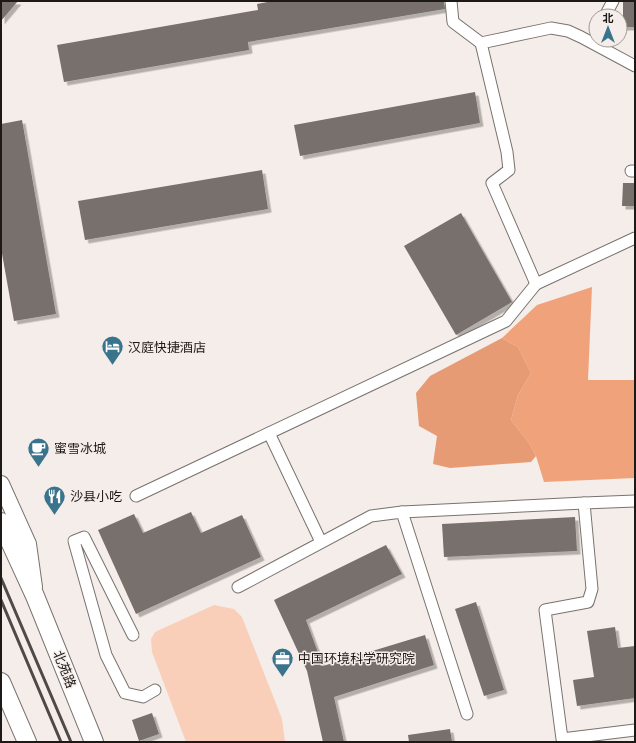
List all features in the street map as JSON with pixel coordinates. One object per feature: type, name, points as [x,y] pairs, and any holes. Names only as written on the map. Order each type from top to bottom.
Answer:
[{"type":"main road","name":"北苑路","points":[[1,522],[35,596],[94,742]]},
{"type":"main road","points":[[1,682],[27,742]]},
{"type":"street","points":[[451,1],[453,22],[481,43],[507,152],[509,170],[492,184],[536,284]]},
{"type":"street","points":[[481,43],[551,28],[588,37]]},
{"type":"street","points":[[608,48],[635,66]]},
{"type":"street","points":[[136,496],[506,321],[536,284],[635,238]]},
{"type":"street","points":[[269,433],[321,542]]},
{"type":"street","name":"北苑路","points":[[1,484],[28,544],[35,596]]},
{"type":"street","points":[[238,587],[371,516],[402,512],[635,501]]},
{"type":"street","points":[[584,503],[592,589],[588,602],[545,610],[559,741],[635,730]]},
{"type":"street","points":[[402,512],[467,714]]},
{"type":"street","points":[[133,635],[84,537],[74,541],[106,655],[125,693],[143,697],[155,690]]},
{"type":"shaded area","points":[[592,287],[588,380],[635,380],[635,478],[544,482],[536,456],[529,443],[511,420],[518,395],[531,373],[518,347],[502,338],[537,305]]},
{"type":"shaded area","points":[[502,338],[518,347],[531,373],[518,395],[511,420],[529,443],[536,456],[531,462],[450,468],[433,464],[437,436],[419,426],[416,393],[430,376]]},
{"type":"shaded area","points":[[214,605],[234,609],[242,617],[282,719],[285,742],[186,742],[152,652],[151,639],[155,632]]},
{"type":"building","points":[[1,1],[18,1],[1,21]]},
{"type":"building","points":[[273,1],[444,1],[445,9],[248,42],[249,50],[64,82],[57,45],[258,10],[257,4]]},
{"type":"building","points":[[623,1],[635,1],[635,27],[628,27],[628,8],[623,8]]},
{"type":"building","points":[[475,92],[480,123],[300,156],[294,125]]},
{"type":"building","points":[[22,120],[56,314],[14,321],[1,248],[1,124]]},
{"type":"building","points":[[262,170],[268,209],[85,240],[78,201]]},
{"type":"building","points":[[623,183],[635,183],[635,206],[622,206]]},
{"type":"building","points":[[461,213],[512,302],[456,335],[404,246]]},
{"type":"building","points":[[191,512],[201,533],[242,515],[261,557],[136,614],[98,530],[134,514],[143,533]]},
{"type":"building","points":[[575,517],[577,551],[444,557],[442,524]]},
{"type":"building","points":[[386,545],[402,574],[306,620],[323,666],[425,635],[434,665],[334,697],[344,742],[323,742],[307,671],[274,600]]},
{"type":"building","points":[[476,602],[504,690],[484,696],[455,609]]},
{"type":"building","points":[[615,627],[618,648],[635,646],[635,698],[577,706],[573,680],[594,677],[587,631]]},
{"type":"building","points":[[152,713],[159,734],[139,741],[132,720]]},
{"type":"building","points":[[450,729],[452,742],[409,742],[408,735]]},
{"type":"railway","points":[[1,578],[71,742]]},
{"type":"railway","points":[[1,600],[61,742]]},
{"type":"place","name":"汉庭快捷酒店","points":[[112,366]]},
{"type":"place","name":"蜜雪冰城","points":[[39,468]]},
{"type":"place","name":"沙县小吃","points":[[54,516]]},
{"type":"place","name":"中国环境科学研究院","points":[[282,678]]}]
